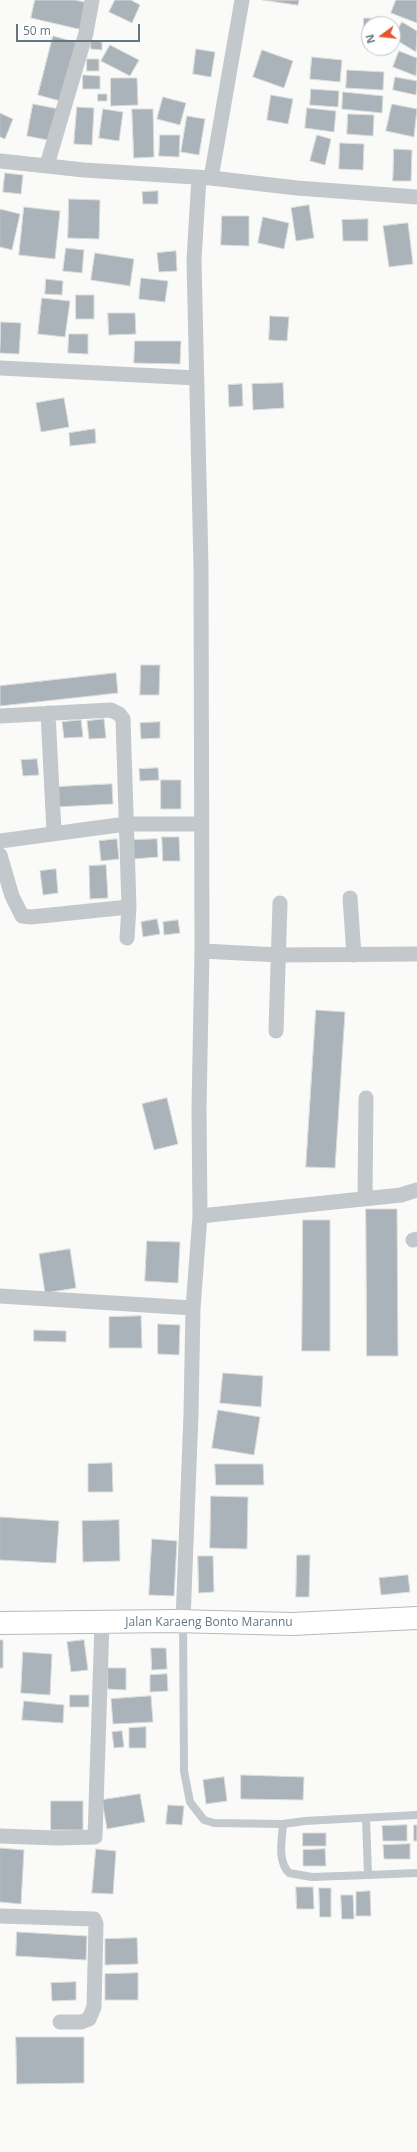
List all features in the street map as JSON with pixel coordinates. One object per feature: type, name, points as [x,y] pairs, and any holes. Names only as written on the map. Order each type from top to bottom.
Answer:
[{"type":"main road","name":"Jalan Karaeng Bonto Marannu","points":[[0,1623],[183,1621],[292,1624],[417,1618]]},
{"type":"street","points":[[47,165],[86,33],[92,0]]},
{"type":"street","points":[[183,1621],[191,1414],[193,1308],[200,1216],[199,1108],[202,951],[201,567],[194,260],[205,177],[242,0]]},
{"type":"street","points":[[0,161],[133,174],[205,177],[298,188],[417,197]]},
{"type":"street","points":[[0,368],[197,378]]},
{"type":"street","points":[[0,716],[100,709],[111,710],[119,714],[123,719],[129,907],[127,938]]},
{"type":"street","points":[[48,713],[54,832]]},
{"type":"street","points":[[0,841],[54,832],[126,824],[201,824]]},
{"type":"street","points":[[0,855],[12,896],[22,916],[31,917],[129,907]]},
{"type":"street","points":[[350,898],[354,955]]},
{"type":"street","points":[[276,1031],[280,903]]},
{"type":"street","points":[[202,951],[279,955],[417,954]]},
{"type":"street","points":[[365,1198],[366,1098]]},
{"type":"street","points":[[200,1216],[401,1195],[417,1190]]},
{"type":"street","points":[[0,1296],[193,1308]]},
{"type":"street","points":[[0,1836],[57,1838],[95,1836],[102,1622]]},
{"type":"street","points":[[0,1916],[94,1918],[96,1924],[94,2007],[89,2019],[81,2022],[60,2022]]},
{"type":"lane","points":[[183,1621],[182,1747],[184,1771],[190,1802],[204,1820],[214,1823],[283,1824],[417,1815]]},
{"type":"lane","points":[[366,1818],[368,1875]]},
{"type":"lane","points":[[283,1824],[281,1856],[283,1867],[289,1873],[312,1877],[417,1873]]},
{"type":"building","points":[[35,0],[75,0],[89,3],[83,30],[31,18]]},
{"type":"building","points":[[115,0],[131,0],[140,5],[132,23],[109,12]]},
{"type":"building","points":[[263,0],[299,0],[298,5]]},
{"type":"building","points":[[396,0],[417,0],[417,23],[391,13]]},
{"type":"building","points":[[402,22],[417,31],[416,52],[401,43]]},
{"type":"building","points":[[53,36],[79,43],[64,102],[38,95]]},
{"type":"building","points":[[91,41],[102,42],[102,50],[91,49]]},
{"type":"building","points":[[110,45],[139,60],[130,76],[101,61]]},
{"type":"building","points":[[196,49],[215,52],[211,77],[193,74]]},
{"type":"building","points":[[262,50],[293,61],[284,88],[253,77]]},
{"type":"building","points":[[401,52],[417,58],[416,76],[393,67],[397,56],[401,56]]},
{"type":"building","points":[[312,57],[342,60],[340,82],[310,79]]},
{"type":"building","points":[[87,59],[99,59],[99,71],[87,71]]},
{"type":"building","points":[[347,70],[384,72],[383,90],[346,88]]},
{"type":"building","points":[[83,75],[100,76],[100,89],[83,89]]},
{"type":"building","points":[[395,77],[417,81],[416,95],[393,90]]},
{"type":"building","points":[[111,78],[137,78],[138,105],[111,106]]},
{"type":"building","points":[[311,89],[339,91],[338,107],[310,105]]},
{"type":"building","points":[[343,92],[383,96],[382,113],[342,109]]},
{"type":"building","points":[[98,94],[107,94],[107,101],[98,101]]},
{"type":"building","points":[[271,95],[293,99],[288,124],[267,120]]},
{"type":"building","points":[[163,97],[186,103],[180,125],[157,119]]},
{"type":"building","points":[[33,104],[59,109],[53,141],[27,136]]},
{"type":"building","points":[[392,104],[417,109],[414,137],[386,131]]},
{"type":"building","points":[[77,107],[94,108],[92,145],[74,144]]},
{"type":"building","points":[[307,108],[336,111],[334,132],[305,128]]},
{"type":"building","points":[[103,109],[123,112],[119,141],[99,138]]},
{"type":"building","points":[[132,109],[153,109],[154,157],[134,158]]},
{"type":"building","points":[[0,113],[13,119],[5,139],[0,137]]},
{"type":"building","points":[[348,114],[374,115],[373,136],[347,134]]},
{"type":"building","points":[[187,116],[205,119],[199,155],[181,152]]},
{"type":"building","points":[[160,135],[180,135],[179,157],[159,156]]},
{"type":"building","points":[[317,135],[331,139],[325,165],[310,161]]},
{"type":"building","points":[[340,143],[364,144],[363,170],[339,169]]},
{"type":"building","points":[[394,149],[412,150],[411,181],[393,181]]},
{"type":"building","points":[[5,173],[23,175],[21,194],[3,192]]},
{"type":"building","points":[[158,191],[158,204],[143,204],[142,192]]},
{"type":"building","points":[[69,199],[100,200],[99,239],[68,238]]},
{"type":"building","points":[[309,205],[314,238],[296,241],[291,208]]},
{"type":"building","points":[[24,207],[60,211],[55,259],[19,255]]},
{"type":"building","points":[[0,209],[20,214],[12,250],[0,247]]},
{"type":"building","points":[[222,216],[249,216],[249,246],[221,245]]},
{"type":"building","points":[[263,217],[289,223],[284,249],[258,243]]},
{"type":"building","points":[[368,219],[368,241],[343,241],[342,220]]},
{"type":"building","points":[[408,223],[413,264],[389,267],[383,226]]},
{"type":"building","points":[[66,248],[84,250],[82,273],[63,271]]},
{"type":"building","points":[[176,251],[177,271],[159,272],[157,253]]},
{"type":"building","points":[[95,253],[134,259],[130,286],[91,280]]},
{"type":"building","points":[[141,278],[168,281],[165,302],[139,299]]},
{"type":"building","points":[[46,279],[63,281],[62,295],[45,294]]},
{"type":"building","points":[[76,295],[94,295],[94,319],[76,319]]},
{"type":"building","points":[[42,298],[70,301],[65,337],[38,334]]},
{"type":"building","points":[[108,313],[135,313],[136,334],[109,335]]},
{"type":"building","points":[[270,316],[289,317],[287,341],[269,340]]},
{"type":"building","points":[[1,322],[21,323],[19,354],[0,353]]},
{"type":"building","points":[[69,334],[88,334],[88,354],[68,353]]},
{"type":"building","points":[[135,341],[181,341],[180,364],[134,363]]},
{"type":"building","points":[[283,383],[284,408],[253,410],[252,384]]},
{"type":"building","points":[[242,384],[243,406],[229,407],[228,385]]},
{"type":"building","points":[[64,398],[69,427],[41,432],[36,403]]},
{"type":"building","points":[[95,429],[96,443],[70,446],[69,433]]},
{"type":"building","points":[[141,665],[160,665],[159,695],[140,695]]},
{"type":"building","points":[[116,673],[118,693],[0,706],[0,686]]},
{"type":"building","points":[[104,719],[106,738],[89,739],[87,721]]},
{"type":"building","points":[[81,720],[83,737],[64,738],[62,722]]},
{"type":"building","points":[[160,722],[160,738],[141,739],[140,723]]},
{"type":"building","points":[[37,759],[39,775],[23,776],[21,760]]},
{"type":"building","points":[[158,768],[159,780],[140,781],[139,769]]},
{"type":"building","points":[[161,780],[181,780],[181,809],[161,809]]},
{"type":"building","points":[[112,784],[113,804],[56,807],[55,787]]},
{"type":"building","points":[[162,837],[179,837],[180,861],[163,861]]},
{"type":"building","points":[[117,839],[119,859],[101,861],[99,841]]},
{"type":"building","points":[[157,839],[158,857],[133,859],[132,840]]},
{"type":"building","points":[[106,865],[108,898],[90,899],[89,866]]},
{"type":"building","points":[[56,869],[58,893],[43,895],[40,871]]},
{"type":"building","points":[[157,919],[160,934],[143,937],[141,922]]},
{"type":"building","points":[[178,920],[180,933],[164,935],[163,922]]},
{"type":"building","points":[[316,1010],[345,1012],[335,1168],[306,1167]]},
{"type":"building","points":[[167,1098],[178,1144],[154,1150],[142,1104]]},
{"type":"building","points":[[366,1209],[397,1209],[398,1356],[367,1356]]},
{"type":"building","points":[[303,1220],[330,1220],[330,1351],[302,1351]]},
{"type":"building","points":[[147,1241],[180,1242],[178,1283],[145,1281]]},
{"type":"building","points":[[70,1249],[76,1288],[45,1293],[39,1254]]},
{"type":"building","points":[[141,1316],[142,1348],[109,1348],[109,1317]]},
{"type":"building","points":[[158,1324],[180,1325],[179,1355],[158,1354]]},
{"type":"building","points":[[34,1330],[66,1331],[66,1342],[34,1341]]},
{"type":"building","points":[[223,1373],[263,1376],[261,1407],[220,1403]]},
{"type":"building","points":[[218,1410],[260,1417],[254,1455],[212,1448]]},
{"type":"building","points":[[112,1463],[113,1492],[88,1492],[88,1464]]},
{"type":"building","points":[[215,1464],[263,1464],[264,1485],[216,1485]]},
{"type":"building","points":[[211,1496],[248,1497],[247,1549],[210,1548]]},
{"type":"building","points":[[0,1517],[59,1521],[56,1563],[0,1560]]},
{"type":"building","points":[[119,1520],[120,1561],[83,1562],[82,1521]]},
{"type":"building","points":[[152,1539],[177,1541],[174,1596],[149,1595]]},
{"type":"building","points":[[297,1555],[310,1555],[309,1597],[296,1597]]},
{"type":"building","points":[[198,1556],[213,1556],[214,1592],[199,1593]]},
{"type":"building","points":[[408,1575],[410,1592],[381,1595],[379,1578]]},
{"type":"building","points":[[0,1640],[3,1640],[3,1668],[0,1668]]},
{"type":"building","points":[[84,1640],[88,1670],[71,1672],[67,1642]]},
{"type":"building","points":[[151,1648],[166,1648],[167,1669],[152,1670]]},
{"type":"building","points":[[23,1652],[52,1654],[50,1695],[21,1693]]},
{"type":"building","points":[[108,1668],[126,1668],[126,1690],[108,1689]]},
{"type":"building","points":[[167,1674],[168,1691],[150,1692],[150,1675]]},
{"type":"building","points":[[70,1695],[89,1695],[89,1707],[70,1707]]},
{"type":"building","points":[[151,1696],[153,1722],[113,1724],[111,1699]]},
{"type":"building","points":[[24,1701],[64,1705],[63,1723],[22,1720]]},
{"type":"building","points":[[146,1727],[146,1748],[129,1748],[129,1728]]},
{"type":"building","points":[[122,1731],[124,1747],[114,1748],[112,1732]]},
{"type":"building","points":[[241,1775],[304,1777],[303,1800],[241,1799]]},
{"type":"building","points":[[224,1777],[227,1801],[206,1804],[203,1780]]},
{"type":"building","points":[[140,1794],[145,1822],[107,1829],[102,1800]]},
{"type":"building","points":[[51,1801],[83,1801],[83,1830],[51,1830]]},
{"type":"building","points":[[168,1805],[184,1806],[182,1825],[166,1824]]},
{"type":"building","points":[[407,1825],[407,1841],[383,1841],[382,1826]]},
{"type":"building","points":[[414,1825],[417,1825],[417,1841],[414,1841]]},
{"type":"building","points":[[303,1833],[326,1833],[326,1846],[303,1846]]},
{"type":"building","points":[[410,1844],[410,1859],[384,1859],[383,1845]]},
{"type":"building","points":[[0,1848],[24,1850],[21,1904],[0,1902]]},
{"type":"building","points":[[96,1849],[116,1851],[113,1894],[92,1893]]},
{"type":"building","points":[[325,1849],[326,1866],[303,1866],[303,1850]]},
{"type":"building","points":[[296,1887],[313,1887],[314,1909],[297,1909]]},
{"type":"building","points":[[319,1888],[331,1888],[331,1917],[320,1917]]},
{"type":"building","points":[[370,1891],[371,1916],[356,1916],[356,1892]]},
{"type":"building","points":[[341,1895],[353,1895],[354,1919],[342,1919]]},
{"type":"building","points":[[17,1932],[87,1936],[86,1960],[16,1956]]},
{"type":"building","points":[[137,1938],[138,1964],[105,1965],[105,1939]]},
{"type":"building","points":[[138,1973],[138,2000],[105,2000],[105,1974]]},
{"type":"building","points":[[76,1982],[76,2000],[52,2001],[51,1983]]},
{"type":"building","points":[[16,2037],[84,2037],[84,2083],[17,2084]]}]
